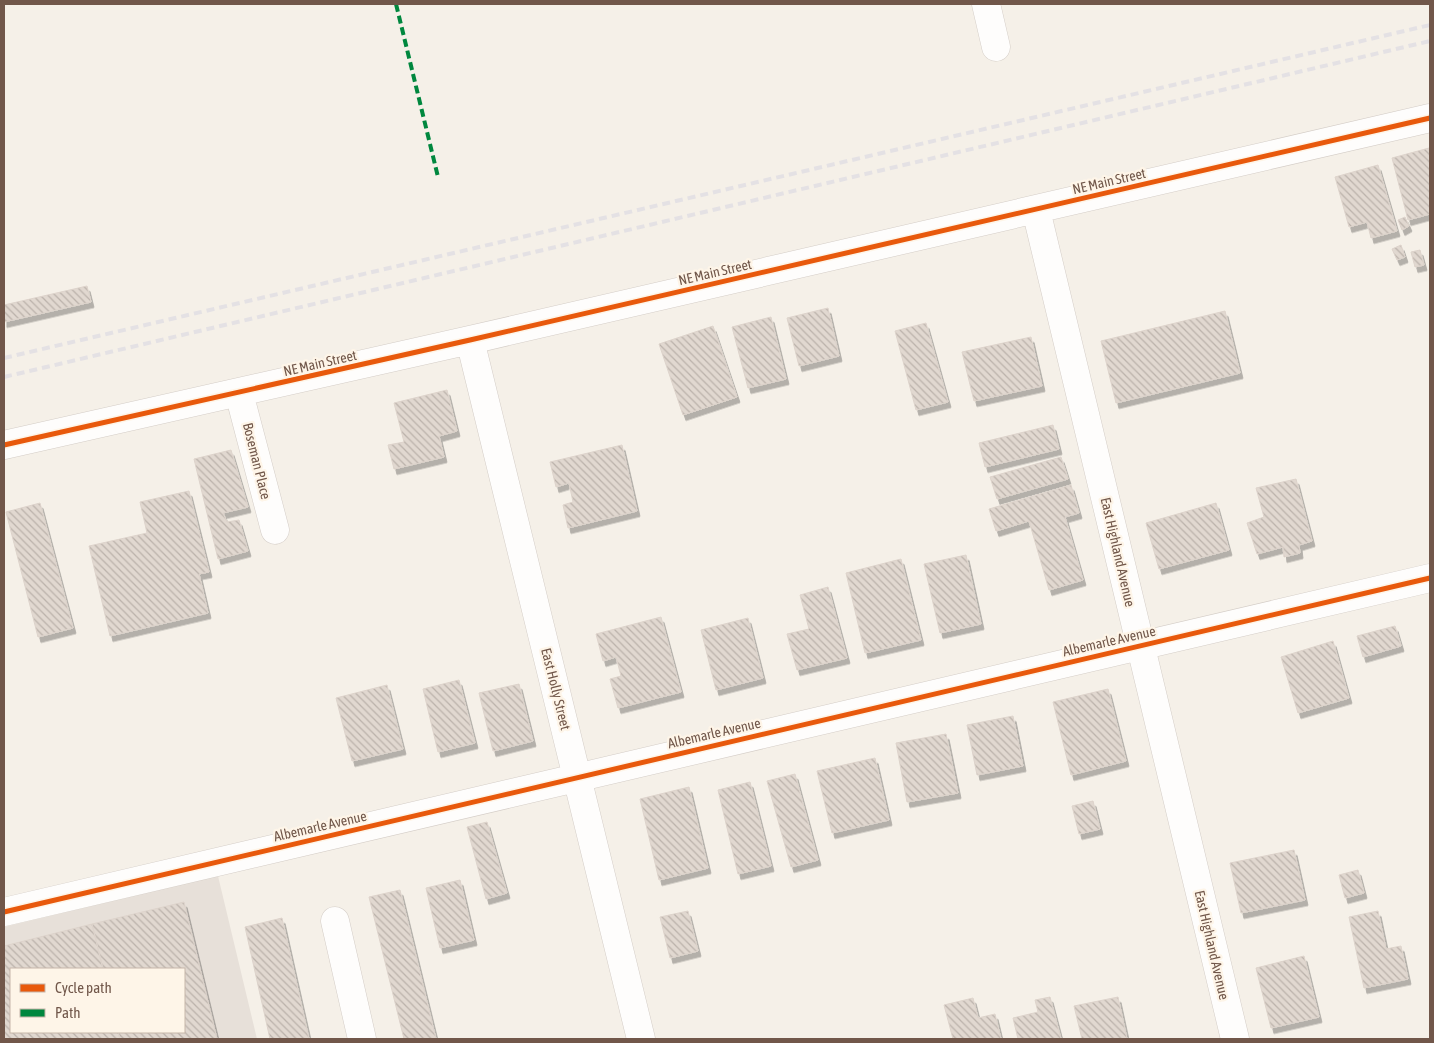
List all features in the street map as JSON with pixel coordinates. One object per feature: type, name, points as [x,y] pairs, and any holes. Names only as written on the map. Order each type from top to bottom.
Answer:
[{"type":"street","points":[[986,4],[996,47]]},
{"type":"street","name":"NE Main Street","points":[[4,445],[470,340],[1430,118]]},
{"type":"street","name":"East Highland Avenue","points":[[1036,210],[1235,1039]]},
{"type":"street","name":"East Holly Street","points":[[470,340],[641,1039]]},
{"type":"street","name":"Boseman Place","points":[[239,392],[275,530]]},
{"type":"street","name":"Albemarle Avenue","points":[[4,912],[1140,644],[1430,578]]},
{"type":"street","points":[[335,921],[362,1039]]},
{"type":"shaded area","points":[[218,876],[257,1039],[4,1039],[4,927]]},
{"type":"building","points":[[1429,148],[1430,214],[1408,220],[1392,158]]},
{"type":"building","points":[[1378,165],[1397,231],[1371,238],[1367,222],[1349,227],[1335,177]]},
{"type":"building","points":[[1405,217],[1409,226],[1402,230],[1398,220]]},
{"type":"building","points":[[1401,245],[1405,257],[1397,260],[1392,249]]},
{"type":"building","points":[[1420,250],[1424,265],[1415,267],[1411,252]]},
{"type":"building","points":[[87,286],[91,302],[4,322],[4,305]]},
{"type":"building","points":[[828,308],[839,356],[799,366],[787,318]]},
{"type":"building","points":[[1225,311],[1240,373],[1116,403],[1101,341]]},
{"type":"building","points":[[771,317],[786,379],[748,388],[732,327]]},
{"type":"building","points":[[926,323],[948,402],[916,410],[895,331]]},
{"type":"building","points":[[713,326],[737,397],[683,415],[659,344]]},
{"type":"building","points":[[1031,337],[1042,386],[974,401],[962,352]]},
{"type":"building","points":[[447,390],[457,431],[439,436],[444,457],[394,469],[388,445],[404,442],[394,403]]},
{"type":"building","points":[[1053,425],[1059,449],[985,467],[979,443]]},
{"type":"building","points":[[622,445],[637,511],[568,528],[563,505],[573,502],[569,483],[556,487],[550,462]]},
{"type":"building","points":[[231,450],[248,507],[223,513],[227,522],[239,520],[248,551],[218,559],[194,459]]},
{"type":"building","points":[[1061,457],[1068,479],[997,499],[990,477]]},
{"type":"building","points":[[1296,479],[1312,541],[1299,545],[1300,553],[1284,557],[1283,547],[1257,554],[1247,523],[1264,517],[1256,488]]},
{"type":"building","points":[[1071,485],[1079,513],[1065,517],[1083,580],[1049,590],[1029,521],[996,531],[989,509]]},
{"type":"building","points":[[189,491],[209,572],[199,574],[208,613],[110,636],[89,546],[147,533],[140,502]]},
{"type":"building","points":[[40,503],[73,628],[38,637],[6,512]]},
{"type":"building","points":[[1216,503],[1229,550],[1159,569],[1146,523]]},
{"type":"building","points":[[966,555],[981,624],[940,633],[924,564]]},
{"type":"building","points":[[901,559],[921,640],[865,653],[846,573]]},
{"type":"building","points":[[828,587],[847,658],[797,670],[787,634],[809,629],[800,595]]},
{"type":"building","points":[[661,617],[681,692],[618,708],[610,679],[621,676],[616,657],[603,661],[596,634]]},
{"type":"building","points":[[748,618],[763,678],[716,690],[701,630]]},
{"type":"building","points":[[1395,626],[1401,646],[1363,657],[1357,636]]},
{"type":"building","points":[[1333,641],[1349,698],[1298,713],[1281,657]]},
{"type":"building","points":[[459,680],[475,743],[438,752],[423,689]]},
{"type":"building","points":[[519,684],[533,741],[493,751],[479,693]]},
{"type":"building","points":[[387,685],[403,749],[352,761],[336,698]]},
{"type":"building","points":[[1108,689],[1126,761],[1071,775],[1053,702]]},
{"type":"building","points":[[1013,716],[1023,766],[977,775],[967,725]]},
{"type":"building","points":[[946,734],[958,793],[907,802],[896,743]]},
{"type":"building","points":[[875,758],[889,820],[832,833],[817,771]]},
{"type":"building","points":[[795,774],[818,860],[791,867],[767,781]]},
{"type":"building","points":[[750,782],[771,866],[738,874],[718,790]]},
{"type":"building","points":[[689,787],[708,868],[659,880],[640,799]]},
{"type":"building","points":[[1093,801],[1100,829],[1079,834],[1072,806]]},
{"type":"building","points":[[487,822],[507,893],[486,899],[467,827]]},
{"type":"building","points":[[1294,850],[1305,900],[1241,913],[1230,863]]},
{"type":"building","points":[[1358,870],[1364,893],[1345,898],[1339,875]]},
{"type":"building","points":[[460,880],[474,940],[440,948],[426,888]]},
{"type":"building","points":[[400,890],[436,1039],[404,1039],[369,897]]},
{"type":"building","points":[[184,902],[217,1039],[120,1039],[118,1033],[185,1033],[185,968],[103,968],[92,924]]},
{"type":"building","points":[[688,911],[698,951],[670,958],[660,917]]},
{"type":"building","points":[[1378,911],[1386,949],[1401,946],[1408,979],[1364,988],[1349,917]]},
{"type":"building","points":[[282,918],[309,1039],[270,1039],[245,927]]},
{"type":"building","points":[[92,924],[103,968],[10,968],[10,1033],[118,1033],[120,1039],[4,1039],[4,946]]},
{"type":"building","points":[[1304,956],[1319,1017],[1271,1028],[1256,968]]},
{"type":"building","points":[[1050,997],[1061,1039],[1018,1039],[1013,1018],[1038,1012],[1035,1000]]},
{"type":"building","points":[[1118,997],[1127,1039],[1082,1039],[1074,1006]]},
{"type":"building","points":[[973,998],[978,1018],[995,1014],[1001,1039],[953,1039],[944,1005]]},
{"type":"railway","points":[[4,358],[1430,25]]},
{"type":"railway","points":[[4,377],[1430,41]]},
{"type":"marked path","points":[[396,4],[438,177]]},
{"type":"cycle path","points":[[4,445],[470,340],[1430,118]]},
{"type":"cycle path","points":[[4,912],[1430,578]]}]
